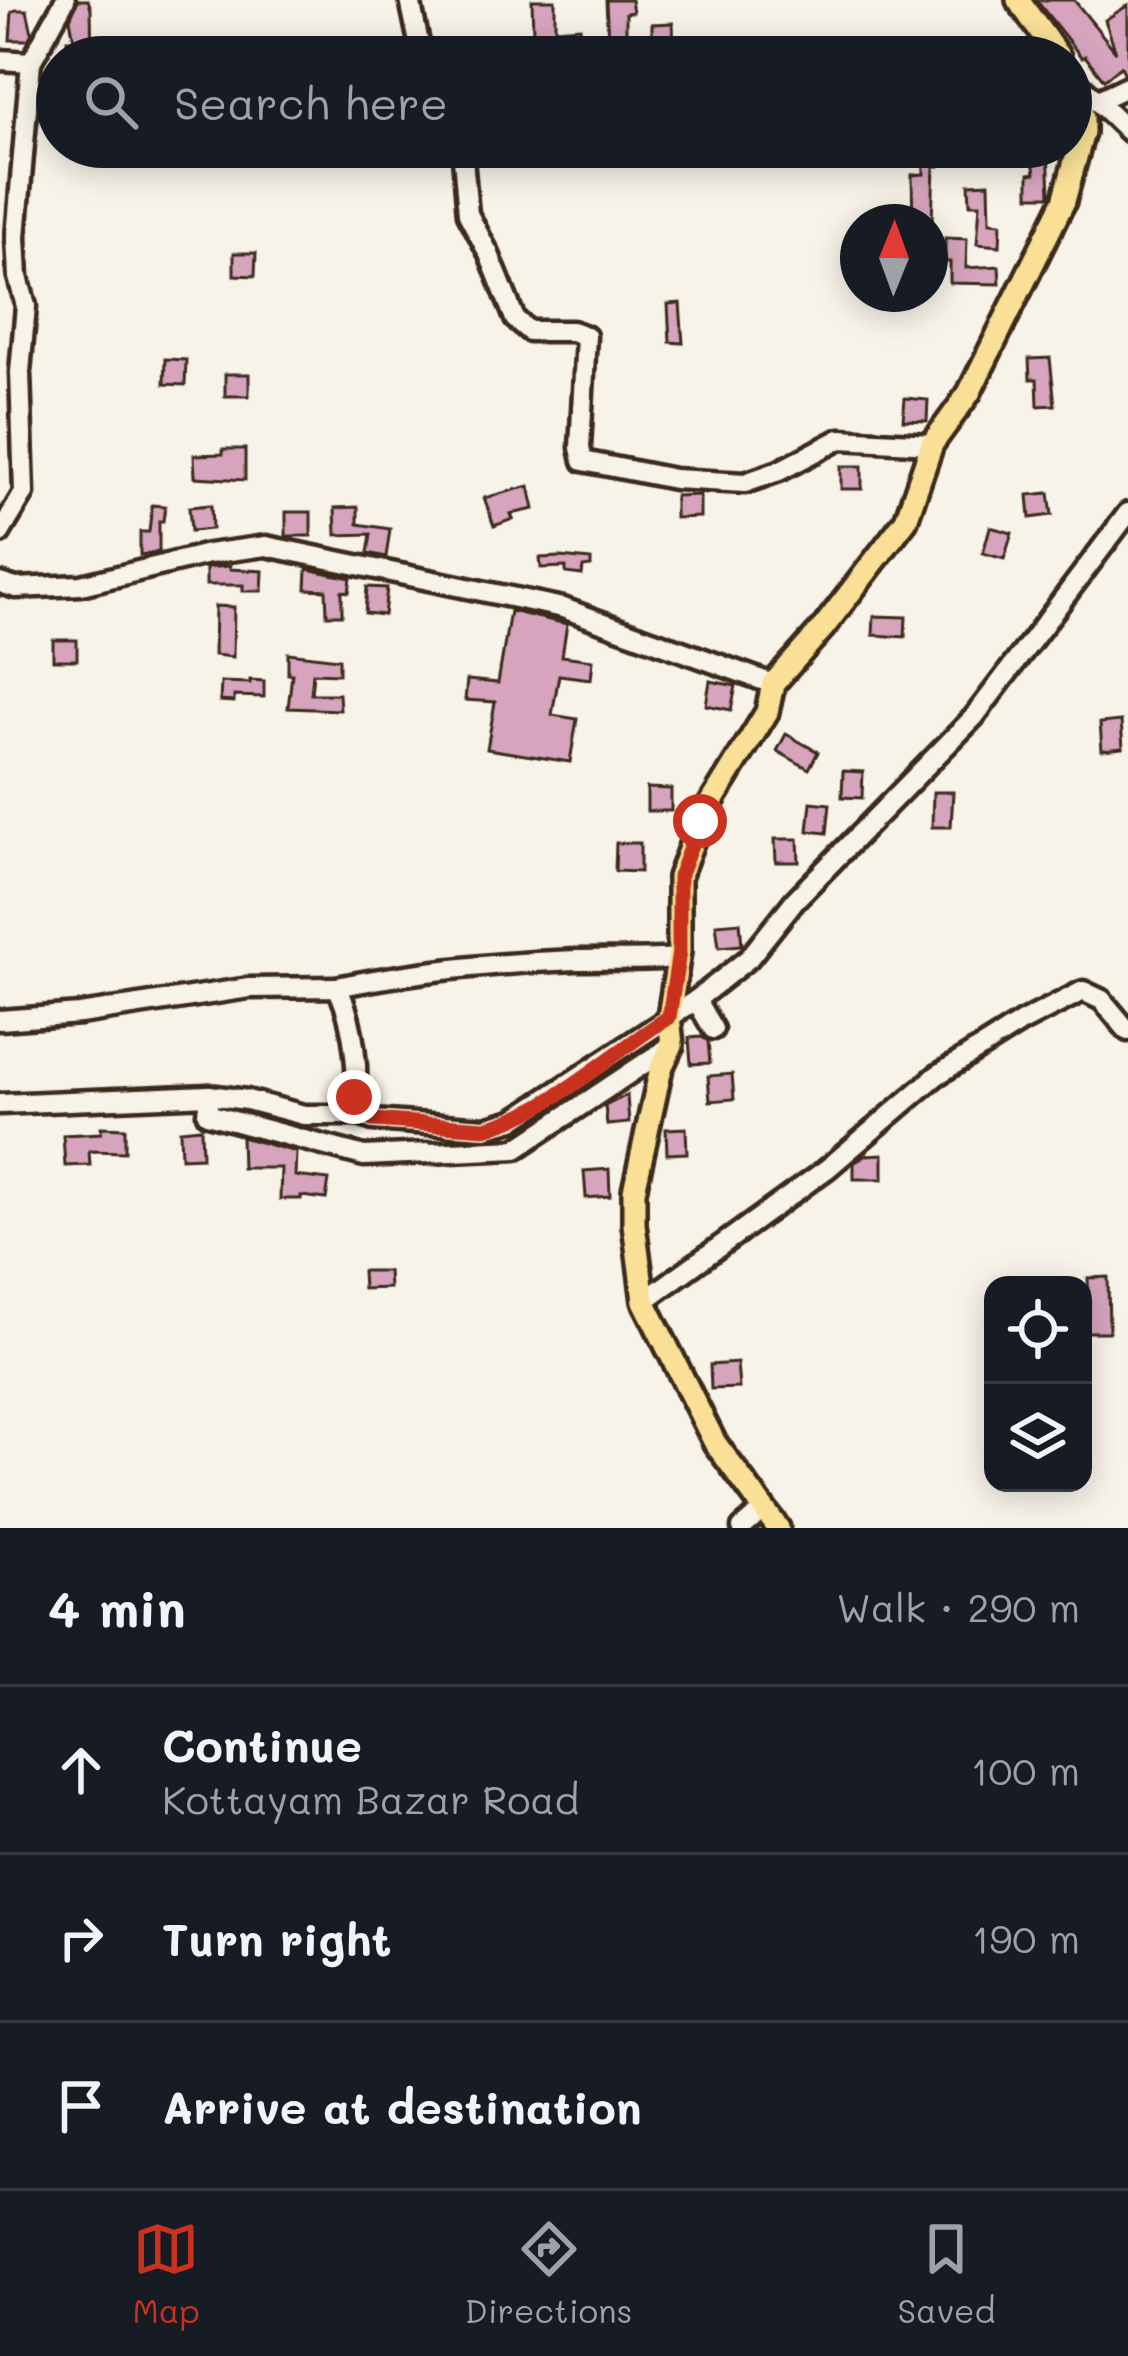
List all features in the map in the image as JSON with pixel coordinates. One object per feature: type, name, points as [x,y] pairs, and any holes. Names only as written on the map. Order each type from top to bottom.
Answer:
[{"type":"main road","points":[[1018,0],[1044,36]]},
{"type":"main road","points":[[778,1528],[715,1443],[644,1301],[634,1191],[670,1028],[678,958],[679,877],[700,821],[767,712],[773,684],[906,520],[932,444],[969,393],[1064,201],[1073,168]]},
{"type":"street","points":[[45,36],[65,0]]},
{"type":"street","points":[[410,0],[418,36]]},
{"type":"street","points":[[0,533],[24,493],[20,372],[26,306],[18,277],[16,237],[31,62],[36,53]]},
{"type":"street","points":[[0,60],[31,62]]},
{"type":"street","points":[[1096,100],[1128,86]]},
{"type":"street","points":[[1092,96],[1128,131]]},
{"type":"street","points":[[464,168],[468,214],[515,319],[529,332],[572,331],[586,336],[583,461],[674,479],[745,483],[840,440],[932,444]]},
{"type":"street","points":[[209,1095],[207,1114],[364,1156],[516,1149],[670,1028],[696,1000],[749,958],[795,900],[974,717],[1128,513]]},
{"type":"street","points":[[0,583],[16,588],[81,585],[208,554],[266,546],[562,608],[773,684]]},
{"type":"street","points":[[0,1020],[80,1014],[249,988],[337,987],[404,974],[578,960],[678,958]]},
{"type":"street","points":[[337,987],[349,1023],[359,1115]]},
{"type":"street","points":[[644,1301],[828,1168],[936,1076],[1022,1022],[1083,991],[1102,1000],[1128,1031]]},
{"type":"street","points":[[696,1000],[713,1029]]},
{"type":"street","points":[[0,1104],[209,1095],[304,1115],[359,1115],[485,1128],[501,1124],[670,1028]]},
{"type":"street","points":[[742,1528],[764,1509]]},
{"type":"building","points":[[78,0],[88,0],[92,36],[73,36],[70,19]]},
{"type":"building","points":[[532,0],[555,0],[555,29],[580,27],[581,36],[528,36],[533,35]]},
{"type":"building","points":[[606,0],[631,0],[633,12],[626,13],[626,36],[608,36]]},
{"type":"building","points":[[1036,0],[1074,0],[1116,52],[1105,20],[1128,5],[1128,73],[1121,66],[1104,80],[1092,65],[1092,36],[1065,36]]},
{"type":"building","points":[[16,10],[27,10],[32,33],[28,40],[10,40]]},
{"type":"building","points":[[673,23],[674,36],[652,36],[652,24]]},
{"type":"building","points":[[934,168],[933,204],[913,204],[912,175]]},
{"type":"building","points":[[1034,168],[1049,168],[1050,196],[1029,196],[1029,174],[1035,173]]},
{"type":"building","points":[[989,183],[990,222],[1001,223],[1000,246],[977,244],[980,204],[970,204],[969,184]]},
{"type":"building","points":[[948,238],[967,239],[966,268],[999,266],[1000,284],[950,283]]},
{"type":"building","points":[[234,253],[256,253],[255,276],[234,275]]},
{"type":"building","points":[[680,303],[683,343],[670,342],[668,304]]},
{"type":"building","points":[[1050,358],[1055,405],[1038,406],[1037,379],[1030,379],[1029,359]]},
{"type":"building","points":[[165,359],[186,360],[185,385],[164,384]]},
{"type":"building","points":[[225,374],[249,374],[249,396],[225,396]]},
{"type":"building","points":[[905,398],[928,400],[927,421],[903,420]]},
{"type":"building","points":[[223,449],[245,449],[245,480],[195,477],[194,455],[223,454]]},
{"type":"building","points":[[841,466],[862,466],[862,489],[841,489]]},
{"type":"building","points":[[529,486],[534,509],[511,514],[513,519],[494,526],[484,498]]},
{"type":"building","points":[[1049,493],[1052,515],[1030,518],[1028,495]]},
{"type":"building","points":[[700,495],[700,517],[675,518],[675,496]]},
{"type":"building","points":[[152,505],[165,506],[163,521],[159,521],[159,552],[140,555],[140,532],[149,532]]},
{"type":"building","points":[[211,505],[212,529],[191,531],[189,507]]},
{"type":"building","points":[[358,507],[358,524],[390,529],[386,557],[368,553],[371,534],[336,535],[335,508]]},
{"type":"building","points":[[286,512],[311,512],[311,536],[286,536]]},
{"type":"building","points":[[990,527],[1012,533],[1004,559],[983,553]]},
{"type":"building","points":[[540,558],[591,560],[591,566],[583,567],[582,575],[566,573],[566,567],[541,568]]},
{"type":"building","points":[[206,568],[263,571],[262,591],[243,591],[243,585],[206,585]]},
{"type":"building","points":[[307,569],[351,578],[349,592],[342,591],[342,615],[327,615],[326,590],[306,589]]},
{"type":"building","points":[[367,587],[387,588],[384,615],[365,613]]},
{"type":"building","points":[[215,606],[234,607],[233,657],[214,655]]},
{"type":"building","points":[[510,611],[567,624],[562,656],[593,660],[591,679],[559,675],[552,715],[577,719],[570,762],[487,749],[495,702],[465,700],[467,680],[498,683]]},
{"type":"building","points":[[874,616],[906,617],[905,637],[873,635]]},
{"type":"building","points":[[53,640],[77,640],[77,660],[53,660]]},
{"type":"building","points":[[288,653],[339,659],[339,674],[313,673],[311,694],[339,694],[340,710],[288,708],[292,674],[288,674]]},
{"type":"building","points":[[264,681],[264,697],[234,696],[234,702],[220,701],[221,682]]},
{"type":"building","points":[[710,681],[736,686],[731,710],[706,705]]},
{"type":"building","points":[[1121,721],[1123,748],[1102,750],[1100,723]]},
{"type":"building","points":[[786,734],[818,752],[809,769],[777,751]]},
{"type":"building","points":[[843,771],[863,772],[862,798],[842,797]]},
{"type":"building","points":[[647,788],[671,789],[671,811],[647,811]]},
{"type":"building","points":[[933,792],[953,792],[951,827],[932,827]]},
{"type":"building","points":[[811,802],[830,804],[827,833],[808,831]]},
{"type":"building","points":[[775,839],[798,839],[799,862],[776,862]]},
{"type":"building","points":[[616,843],[640,843],[640,872],[615,871]]},
{"type":"building","points":[[740,922],[742,945],[719,947],[716,924]]},
{"type":"building","points":[[689,1038],[708,1041],[710,1063],[691,1064]]},
{"type":"building","points":[[732,1074],[734,1099],[710,1101],[708,1076]]},
{"type":"building","points":[[627,1095],[629,1123],[607,1125],[605,1106]]},
{"type":"building","points":[[101,1127],[125,1128],[125,1152],[89,1151],[90,1165],[65,1166],[63,1135],[101,1133]]},
{"type":"building","points":[[201,1128],[202,1157],[181,1158],[180,1130]]},
{"type":"building","points":[[686,1128],[687,1153],[667,1154],[666,1129]]},
{"type":"building","points":[[241,1137],[296,1152],[295,1176],[329,1180],[326,1199],[280,1199],[281,1168],[242,1168]]},
{"type":"building","points":[[883,1154],[883,1179],[854,1179],[854,1163],[865,1155]]},
{"type":"building","points":[[609,1169],[610,1196],[586,1198],[584,1171]]},
{"type":"building","points":[[362,1271],[388,1271],[389,1288],[363,1289]]},
{"type":"building","points":[[1108,1277],[1109,1332],[1092,1332],[1092,1278]]},
{"type":"building","points":[[737,1363],[739,1388],[711,1389],[710,1365]]},
{"type":"route","points":[[354,1097],[359,1115],[373,1120],[485,1128],[501,1124],[552,1096],[669,1017],[679,952],[679,877],[700,821]]}]
